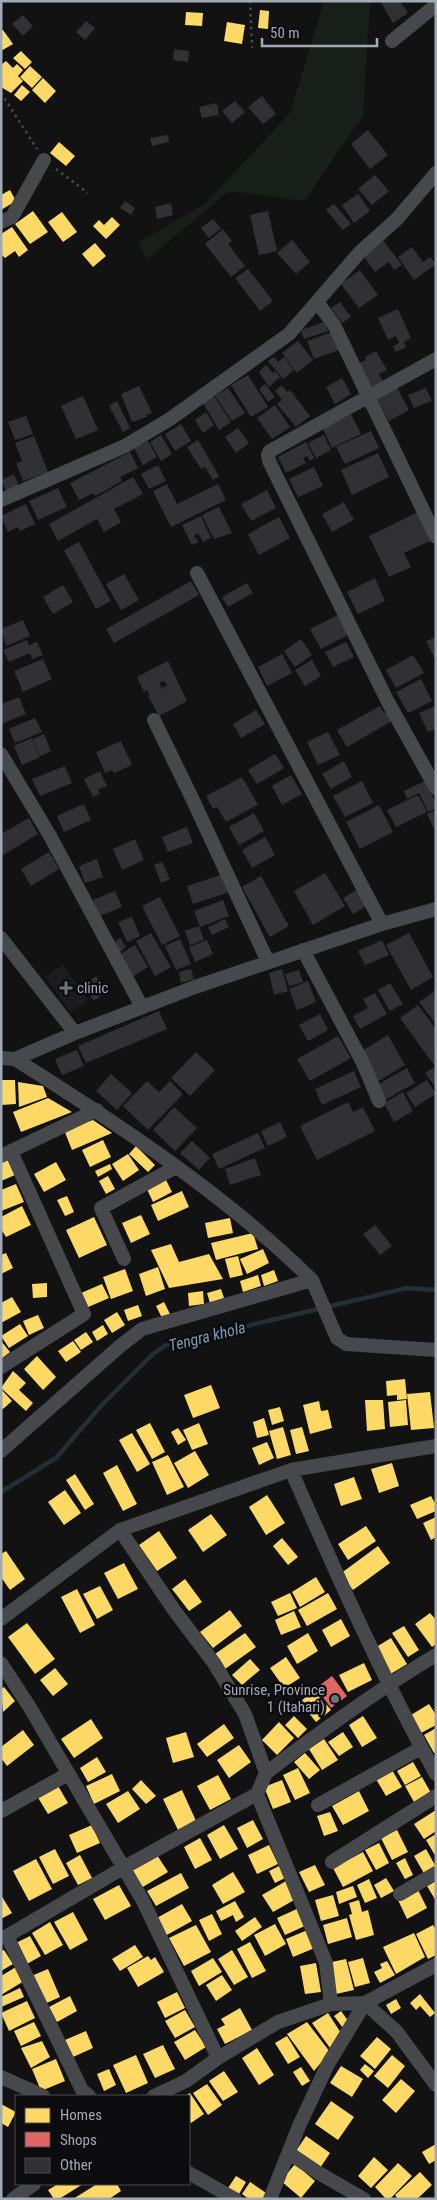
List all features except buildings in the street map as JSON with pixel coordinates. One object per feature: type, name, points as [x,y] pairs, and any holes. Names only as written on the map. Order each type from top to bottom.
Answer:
[{"type":"street","points":[[392,41],[436,6]]},
{"type":"street","points":[[1,222],[12,217],[44,160]]},
{"type":"street","points":[[1,500],[125,446],[170,420],[289,334],[318,303],[360,252],[397,220],[436,173]]},
{"type":"street","points":[[318,303],[334,325],[367,398],[436,537]]},
{"type":"street","points":[[436,359],[270,451],[268,455],[269,461],[388,702],[436,788]]},
{"type":"street","points":[[197,573],[382,924]]},
{"type":"street","points":[[154,720],[268,962]]},
{"type":"street","points":[[1,754],[49,834],[142,1007]]},
{"type":"street","points":[[8,1059],[142,1007],[268,962],[382,924],[436,909]]},
{"type":"street","points":[[1,938],[75,1033]]},
{"type":"street","points":[[303,950],[363,1063],[379,1101]]},
{"type":"street","points":[[8,1059],[97,1110],[176,1167],[288,1256],[315,1286],[337,1338],[346,1344],[354,1346],[436,1350]]},
{"type":"street","points":[[1,1367],[84,1314],[6,1153],[97,1110]]},
{"type":"street","points":[[124,1259],[101,1208],[176,1167]]},
{"type":"street","points":[[1,1451],[142,1329],[315,1286]]},
{"type":"street","points":[[1,1618],[120,1530],[291,1470],[436,1446]]},
{"type":"street","points":[[291,1470],[367,1642],[436,1774]]},
{"type":"street","points":[[120,1530],[174,1610],[214,1663],[248,1723],[266,1773]]},
{"type":"street","points":[[88,2095],[82,2090],[4,1937],[123,1868],[257,1794],[266,1773],[388,1684],[436,1655]]},
{"type":"street","points":[[1,1663],[143,1901],[218,2058]]},
{"type":"street","points":[[318,1805],[421,1748]]},
{"type":"street","points":[[1,1812],[68,1774]]},
{"type":"street","points":[[257,1794],[326,1962],[331,2004]]},
{"type":"street","points":[[332,1862],[436,1796]]},
{"type":"street","points":[[400,1894],[436,1873]]},
{"type":"street","points":[[156,2095],[186,2081],[218,2058],[278,2022],[331,2004],[365,2003],[436,1964]]},
{"type":"street","points":[[365,2003],[397,2032],[435,2083]]},
{"type":"street","points":[[270,2199],[328,2064],[365,2003]]},
{"type":"street","points":[[1,2077],[42,2095]]},
{"type":"street","points":[[289,2153],[364,2199]]},
{"type":"street","points":[[190,2174],[235,2199]]},
{"type":"street","points":[[13,2199],[33,2185]]},
{"type":"path","points":[[250,1],[252,48]]},
{"type":"shaded area","points":[[324,1],[370,1],[363,116],[304,201],[229,191],[146,260],[139,242],[205,204],[290,113]]},
{"type":"shaded area","name":"clinic","points":[[63,964],[88,1000],[70,1012],[45,976]]},
{"type":"waterway","name":"Tengra khola","points":[[1,1492],[56,1458],[100,1407],[153,1354],[166,1345],[407,1288],[436,1290]]},
{"type":"place","name":"clinic","points":[[66,988]]},
{"type":"place","name":"Sunrise, Province 1 (Itahari)","points":[[335,1699]]}]
